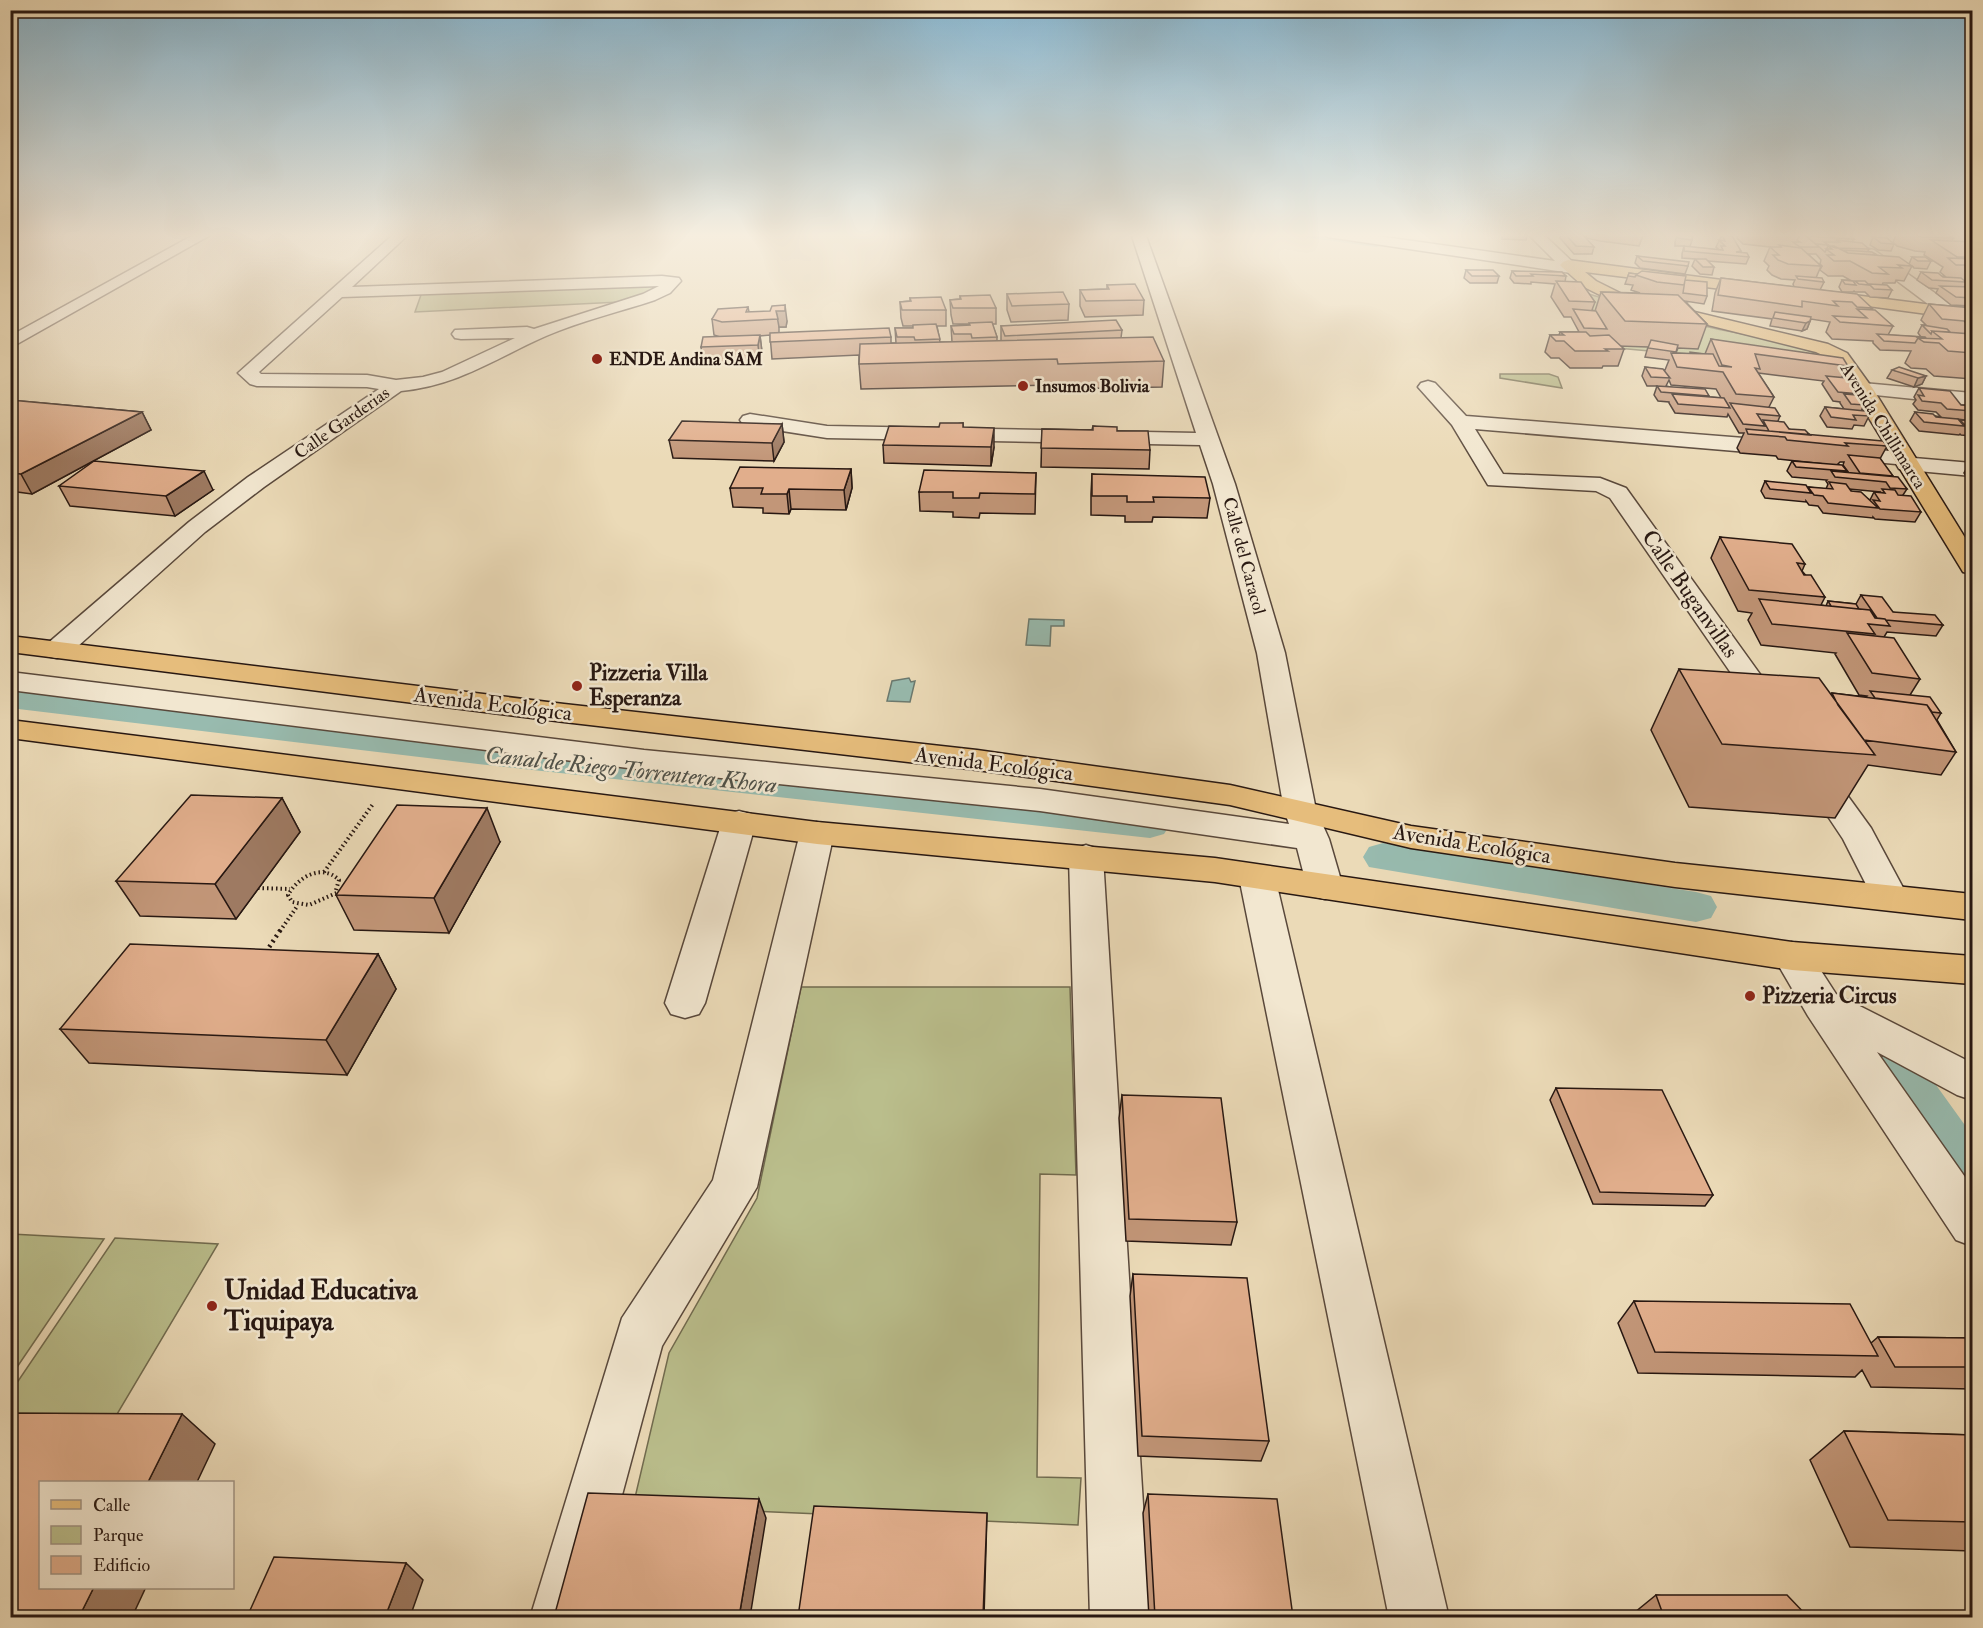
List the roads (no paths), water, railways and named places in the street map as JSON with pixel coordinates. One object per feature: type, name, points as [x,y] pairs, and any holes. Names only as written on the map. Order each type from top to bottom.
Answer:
[{"type":"main road","name":"Avenida Chillimarca","points":[[1658,309],[1822,348],[1841,357],[1972,567]]},
{"type":"main road","points":[[1881,309],[1972,323]]},
{"type":"main road","points":[[1946,309],[1972,315]]},
{"type":"main road","name":"Avenida Ecológica","points":[[10,644],[564,713],[977,760],[1230,795],[1306,824],[1674,875],[1972,907]]},
{"type":"main road","points":[[10,729],[817,833],[1215,870],[1792,956],[1972,970]]},
{"type":"street","points":[[10,343],[71,309]]},
{"type":"street","points":[[318,309],[247,373],[257,380],[367,381],[396,386]]},
{"type":"street","name":"Calle Garderias","points":[[57,650],[197,527],[256,482],[396,386],[424,384],[449,376],[541,332],[612,309]]},
{"type":"street","name":"Calle del Caracol","points":[[1164,309],[1224,484],[1271,653],[1306,824],[1325,887]]},
{"type":"street","points":[[461,334],[541,332]]},
{"type":"street","name":"Calle Buganvillas","points":[[1428,387],[1460,422],[1496,480],[1600,485],[1618,493],[1784,728]]},
{"type":"street","points":[[1863,389],[1972,399]]},
{"type":"street","points":[[750,420],[827,432],[1209,439]]},
{"type":"street","points":[[1460,422],[1744,444],[1972,470]]},
{"type":"street","points":[[10,681],[632,758],[1041,800],[1306,824]]},
{"type":"street","points":[[1804,758],[1859,836],[1890,897]]},
{"type":"street","points":[[684,1003],[739,822]]},
{"type":"street","points":[[559,1617],[640,1336],[734,1187],[817,833]]},
{"type":"street","points":[[1086,857],[1120,1617]]},
{"type":"street","points":[[1257,877],[1419,1617]]},
{"type":"street","points":[[1792,956],[1822,1005],[1972,1225]]},
{"type":"street","points":[[1822,1005],[1972,1083]]},
{"type":"water","points":[[1029,619],[1064,620],[1064,626],[1051,626],[1050,646],[1026,645]]},
{"type":"water","points":[[909,678],[911,682],[915,681],[910,702],[887,701],[892,681]]},
{"type":"waterway","name":"Canal de Riego Torrentera Khora","points":[[10,698],[478,753],[1150,825]]},
{"type":"waterway","name":"Canal de Riego Torrentera Khora","points":[[1383,857],[1696,907]]},
{"type":"waterway","name":"Canal de Riego Torrentera Khora","points":[[1891,1060],[1972,1177]]},
{"type":"place","name":"ENDE Andina SAM","points":[[597,359]]},
{"type":"place","name":"Insumos Bolivia","points":[[1023,386]]},
{"type":"place","name":"Pizzeria Villa Esperanza","points":[[577,686]]},
{"type":"place","name":"Pizzeria Circus","points":[[1750,996]]},
{"type":"place","name":"Unidad Educativa Tiquipaya","points":[[212,1306]]}]
